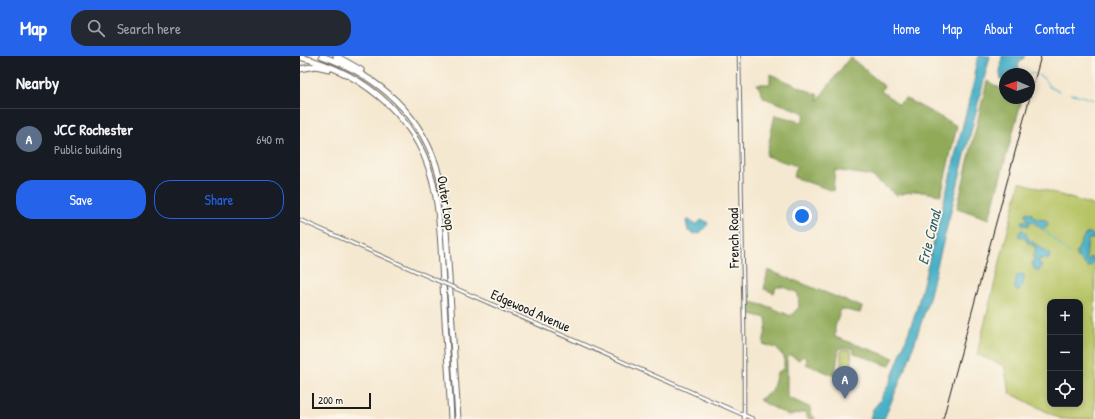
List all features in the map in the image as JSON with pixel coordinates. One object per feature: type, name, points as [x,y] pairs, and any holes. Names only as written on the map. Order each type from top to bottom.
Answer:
[{"type":"highway","name":"Outer Loop","points":[[322,56],[343,64],[375,82],[396,100],[418,128],[432,156],[438,174],[445,214],[458,419]]},
{"type":"highway","points":[[336,56],[361,70],[375,82]]},
{"type":"highway","name":"Outer Loop","points":[[300,57],[335,68],[351,76],[383,99],[395,111],[412,134],[424,157],[431,175],[438,211],[451,419]]},
{"type":"highway","points":[[300,69],[320,67],[351,76]]},
{"type":"street","name":"French Road","points":[[739,56],[744,326],[744,419]]},
{"type":"street","name":"Edgewood Avenue","points":[[300,220],[753,419]]},
{"type":"green space","points":[[850,57],[884,86],[881,91],[899,104],[905,98],[957,126],[941,195],[916,191],[896,195],[872,176],[835,170],[833,191],[793,177],[797,166],[766,156],[775,115],[802,122],[805,113],[764,98],[757,84],[770,84],[770,74],[818,95],[818,101]]},
{"type":"green space","points":[[987,81],[999,88],[999,104],[1021,104],[989,219],[957,208]]},
{"type":"green space","points":[[1020,182],[1095,206],[1095,419],[1061,419],[1010,393],[1004,366],[977,354]]},
{"type":"green space","points":[[768,270],[862,307],[860,313],[841,309],[835,327],[835,337],[894,358],[889,366],[854,353],[853,348],[839,348],[835,376],[806,364],[807,359],[803,356],[799,360],[790,355],[787,359],[787,397],[811,408],[810,413],[816,419],[808,419],[805,412],[789,416],[759,400],[772,391],[777,373],[784,368],[784,357],[776,348],[763,344],[767,325],[766,318],[747,313],[748,301],[770,307],[791,316],[799,307],[798,293],[784,287],[776,287],[774,293],[764,289]]},
{"type":"green space","points":[[841,350],[851,350],[852,368],[841,368]]},
{"type":"water","points":[[978,56],[990,56],[928,302],[909,360],[884,419],[870,419],[873,409],[879,402],[891,380],[916,312],[975,77],[974,74]]},
{"type":"water","points":[[1002,56],[1025,56],[1018,65],[1019,68],[1001,68]]},
{"type":"water","points":[[1027,212],[1032,214],[1036,219],[1046,220],[1048,224],[1046,228],[1042,229],[1033,222],[1029,222],[1029,226],[1022,226],[1022,221],[1028,220],[1025,215]]},
{"type":"water","points":[[689,220],[696,225],[703,220],[708,224],[700,233],[695,234],[688,231],[686,221]]},
{"type":"water","points":[[1022,230],[1030,240],[1050,255],[1049,259],[1041,259],[1038,261],[1042,267],[1039,271],[1035,270],[1032,264],[1034,259],[1033,255],[1036,250],[1034,246],[1027,242],[1024,237],[1019,237],[1019,232]]},
{"type":"water","points":[[1087,233],[1091,233],[1094,236],[1093,239],[1088,239],[1086,259],[1088,261],[1090,257],[1094,259],[1091,266],[1088,267],[1076,254],[1083,238]]},
{"type":"water","points":[[1023,274],[1024,281],[1018,292],[1015,289],[1016,278],[1018,275]]},
{"type":"waterway","points":[[1038,75],[1046,80],[1049,87],[1059,91]]},
{"type":"waterway","points":[[1070,94],[1095,100]]},
{"type":"waterway","points":[[1043,229],[1070,254]]},
{"type":"railway","points":[[943,419],[1041,56]]},
{"type":"place","name":"JCC Rochester","points":[[845,399]]},
{"type":"water label","name":"Erie Canal","points":[[929,237]]}]
